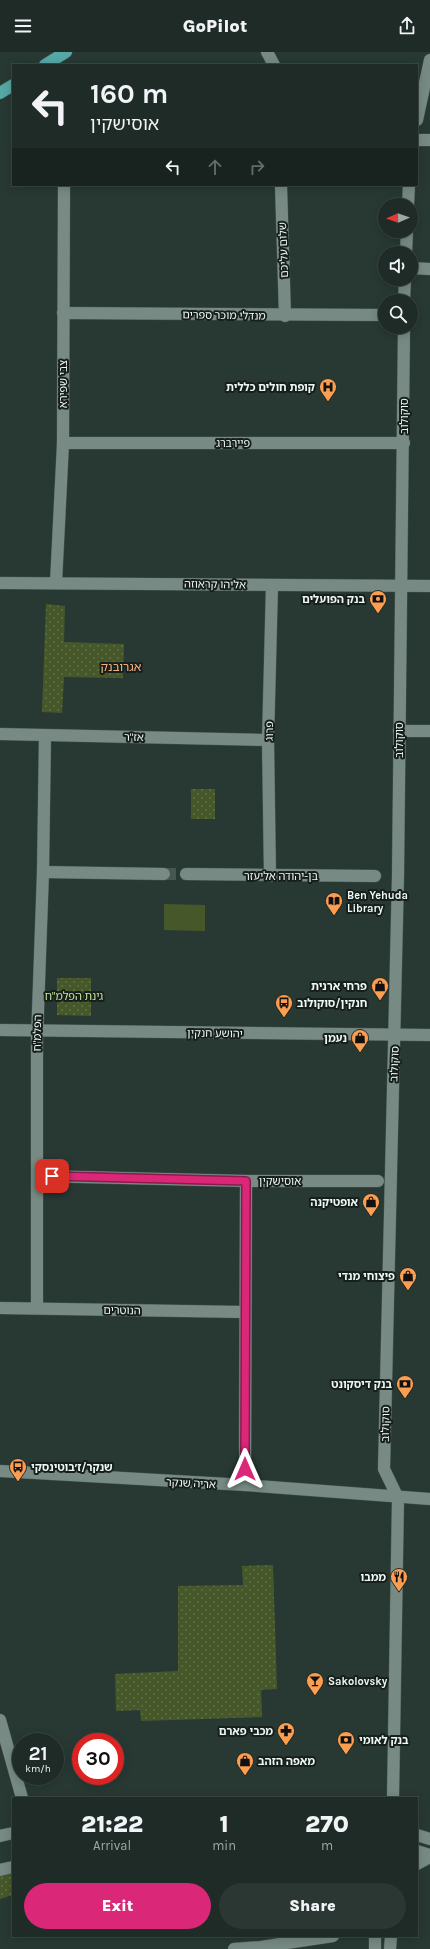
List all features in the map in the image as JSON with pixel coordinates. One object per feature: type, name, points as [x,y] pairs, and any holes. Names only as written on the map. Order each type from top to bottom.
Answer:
[{"type":"main road","points":[[47,64],[66,52]]},
{"type":"main road","points":[[0,93],[12,86]]},
{"type":"street","points":[[267,52],[273,64]]},
{"type":"street","points":[[418,115],[430,60]]},
{"type":"street","points":[[418,140],[430,140]]},
{"type":"street","name":"צבי שפירא","points":[[56,583],[63,443],[64,186]]},
{"type":"street","name":"שלום עליכם","points":[[281,186],[285,316]]},
{"type":"street","points":[[408,198],[409,186]]},
{"type":"street","points":[[418,268],[430,269]]},
{"type":"street","name":"מנדלי מוכר ספרים","points":[[63,313],[285,316],[378,315]]},
{"type":"street","name":"סוקולוב","points":[[393,1797],[398,1498],[384,1469],[398,876],[404,443],[404,334]]},
{"type":"street","name":"פיירברג","points":[[63,443],[404,443]]},
{"type":"street","name":"אליהו קראוזה","points":[[0,583],[430,586]]},
{"type":"street","name":"פרוג","points":[[270,876],[268,740],[272,585]]},
{"type":"street","points":[[399,731],[430,731]]},
{"type":"street","name":"אז\"ר","points":[[0,734],[268,740]]},
{"type":"street","name":"הפלמ\"ח","points":[[37,1308],[37,1030],[43,872],[45,735]]},
{"type":"street","points":[[43,872],[164,874]]},
{"type":"street","name":"בן-יהודה אליעזר","points":[[186,874],[375,876]]},
{"type":"street","name":"יהושע חנקין","points":[[0,1030],[430,1035]]},
{"type":"street","name":"אוסישקין","points":[[38,1176],[246,1181],[378,1181]]},
{"type":"street","points":[[245,1485],[244,1312],[246,1181]]},
{"type":"street","name":"הנוטרים","points":[[0,1308],[244,1312]]},
{"type":"street","name":"אריה שנקר","points":[[0,1471],[245,1485],[398,1498],[430,1499]]},
{"type":"street","points":[[0,1720],[22,1797]]},
{"type":"street","points":[[0,1836],[12,1833]]},
{"type":"street","points":[[418,1835],[430,1839]]},
{"type":"street","points":[[418,1851],[430,1856]]},
{"type":"street","points":[[418,1863],[430,1856]]},
{"type":"street","points":[[0,1870],[12,1867]]},
{"type":"street","points":[[234,1949],[261,1948],[326,1937]]},
{"type":"street","points":[[375,1937],[375,1949]]},
{"type":"street","points":[[390,1949],[391,1937]]},
{"type":"green space","points":[[46,604],[65,606],[64,642],[124,644],[123,678],[64,677],[62,713],[42,712]]},
{"type":"green space","points":[[191,789],[215,789],[215,819],[191,819]]},
{"type":"green space","points":[[164,904],[205,905],[205,931],[164,930]]},
{"type":"green space","name":"גינת הפלמ\"ח","points":[[57,978],[91,978],[91,1016],[57,1015]]},
{"type":"green space","points":[[273,1565],[277,1689],[261,1690],[262,1717],[141,1721],[140,1710],[116,1711],[115,1674],[178,1671],[178,1586],[243,1585],[242,1566]]},
{"type":"green space","points":[[12,1872],[12,1895],[0,1899],[0,1876]]},
{"type":"tunnel","points":[[164,874],[186,874]]},
{"type":"place","name":"קופת חולים כללית","points":[[328,402]]},
{"type":"place","name":"בנק הפועלים","points":[[378,614]]},
{"type":"place","name":"Ben Yehuda Library","points":[[334,916]]},
{"type":"place","name":"פרחי ארנית","points":[[380,1001]]},
{"type":"place","name":"חנקין/סוקולוב","points":[[284,1018]]},
{"type":"place","name":"נעמן","points":[[360,1053]]},
{"type":"place","name":"אופטיקנה","points":[[371,1217]]},
{"type":"place","name":"פיצוחי מנדי","points":[[408,1291]]},
{"type":"place","name":"בנק דיסקונט","points":[[405,1399]]},
{"type":"place","name":"שנקר/ז׳בוטינסקי","points":[[18,1482]]},
{"type":"place","name":"ממבו","points":[[399,1592]]},
{"type":"place","name":"Sakolovsky","points":[[315,1696]]},
{"type":"place","name":"מכבי פארם","points":[[286,1746]]},
{"type":"place","name":"בנק לאומי","points":[[346,1755]]},
{"type":"place","name":"מאפה הזהב","points":[[245,1776]]},
{"type":"district","name":"אגרובנק","points":[[121,667]]},
{"type":"route","points":[[52,1176],[246,1181],[244,1312],[245,1469]]}]
